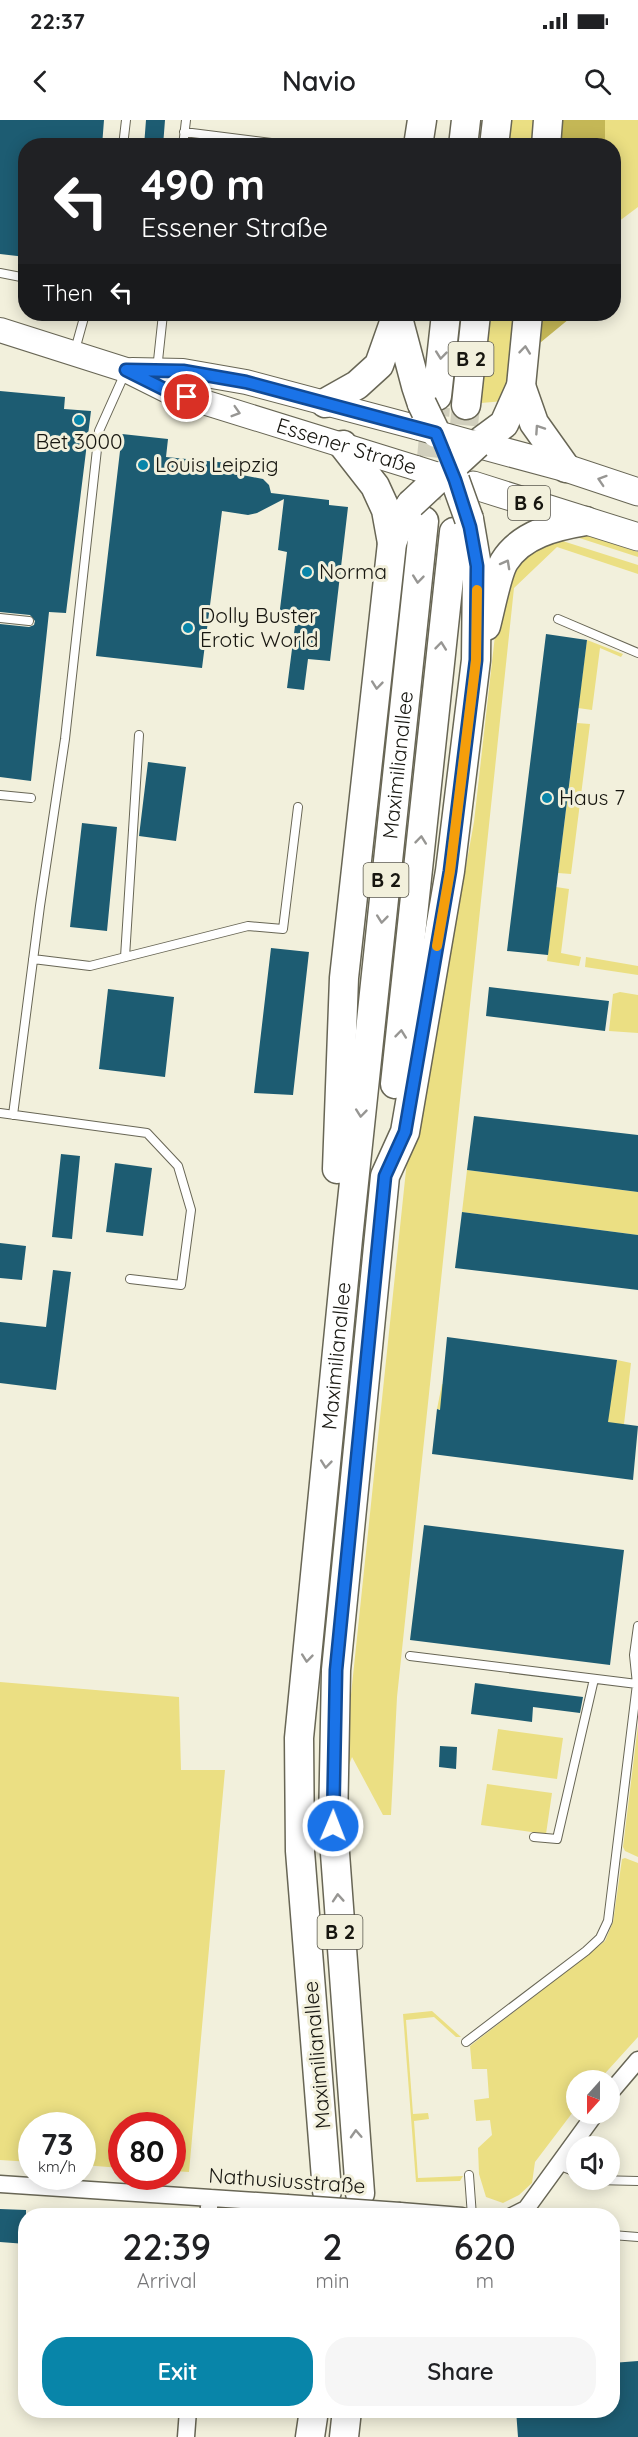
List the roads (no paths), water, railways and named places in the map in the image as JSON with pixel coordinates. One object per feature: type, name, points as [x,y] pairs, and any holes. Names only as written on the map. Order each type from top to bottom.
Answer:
[{"type":"highway","points":[[420,138],[423,120]]},
{"type":"highway","points":[[464,138],[466,120]]},
{"type":"highway","points":[[495,138],[497,120]]},
{"type":"highway","points":[[547,138],[548,120]]},
{"type":"highway","points":[[325,403],[357,385],[379,365],[395,321]]},
{"type":"highway","points":[[385,1176],[405,1132],[450,871],[476,660],[477,566],[461,526],[429,415],[416,386],[399,321]]},
{"type":"highway","name":"B 2","points":[[429,415],[445,321]]},
{"type":"highway","name":"B 2","points":[[466,405],[475,321]]},
{"type":"highway","name":"B 6","points":[[527,321],[521,386],[534,423],[566,468]]},
{"type":"highway","points":[[348,1239],[336,1198],[344,978],[392,543],[401,519],[418,513],[447,475],[477,444],[504,424],[521,386]]},
{"type":"highway","points":[[343,445],[375,486],[387,510],[392,543]]},
{"type":"highway","name":"Maximilianallee","points":[[327,2191],[300,1851],[299,1738],[418,513]]},
{"type":"highway","points":[[476,660],[504,563],[524,541],[542,531],[586,521]]},
{"type":"highway","name":"Maximilianallee","points":[[385,1176],[461,526]]},
{"type":"highway","name":"B 2","points":[[360,2193],[333,1826],[336,1681],[385,1176]]},
{"type":"highway","points":[[310,2437],[313,2418]]},
{"type":"highway","points":[[344,2437],[346,2418]]},
{"type":"main road","name":"Essener Straße","points":[[0,330],[126,370],[168,391],[447,475],[638,537]]},
{"type":"main road","name":"Essener Straße","points":[[126,370],[183,371],[246,382],[325,403],[429,415],[477,444],[566,468],[638,492]]},
{"type":"street","points":[[620,2081],[638,2060]]},
{"type":"street","points":[[528,2208],[588,2124]]},
{"type":"street","name":"Nathusiusstraße","points":[[0,2184],[352,2208]]},
{"type":"street","points":[[209,2208],[210,2198]]},
{"type":"street","points":[[186,2437],[187,2418]]},
{"type":"lane","points":[[124,138],[126,120]]},
{"type":"lane","points":[[184,138],[186,120]]},
{"type":"lane","points":[[184,132],[231,138]]},
{"type":"lane","points":[[0,273],[18,276]]},
{"type":"lane","points":[[74,354],[83,321]]},
{"type":"lane","points":[[157,370],[162,321]]},
{"type":"lane","points":[[13,1115],[65,739],[99,430],[126,370]]},
{"type":"lane","points":[[0,618],[29,621]]},
{"type":"lane","points":[[558,619],[638,653]]},
{"type":"lane","points":[[124,957],[139,735]]},
{"type":"lane","points":[[0,795],[31,798]]},
{"type":"lane","points":[[33,958],[90,966],[248,926],[283,928],[298,807]]},
{"type":"lane","points":[[0,1113],[147,1133],[178,1167],[191,1210],[181,1285],[130,1280]]},
{"type":"lane","points":[[466,2042],[586,1951],[600,1938],[608,1921],[638,1684],[634,1655],[638,1626]]},
{"type":"lane","points":[[410,1656],[638,1684]]},
{"type":"lane","points":[[534,1837],[557,1839],[594,1679]]},
{"type":"lane","points":[[558,2165],[566,2168]]},
{"type":"lane","points":[[470,2175],[472,2208]]},
{"type":"lane","points":[[620,2181],[638,2181]]},
{"type":"lane","points":[[620,2236],[638,2237]]},
{"type":"tunnel","points":[[460,467],[466,405]]},
{"type":"tunnel","points":[[427,499],[436,407]]},
{"type":"place","name":"Bet 3000","points":[[79,420]]},
{"type":"place","name":"Louis Leipzig","points":[[143,465]]},
{"type":"place","name":"Norma","points":[[307,572]]},
{"type":"place","name":"Dolly Buster Erotic World","points":[[188,628]]},
{"type":"place","name":"Haus 7","points":[[547,798]]}]
